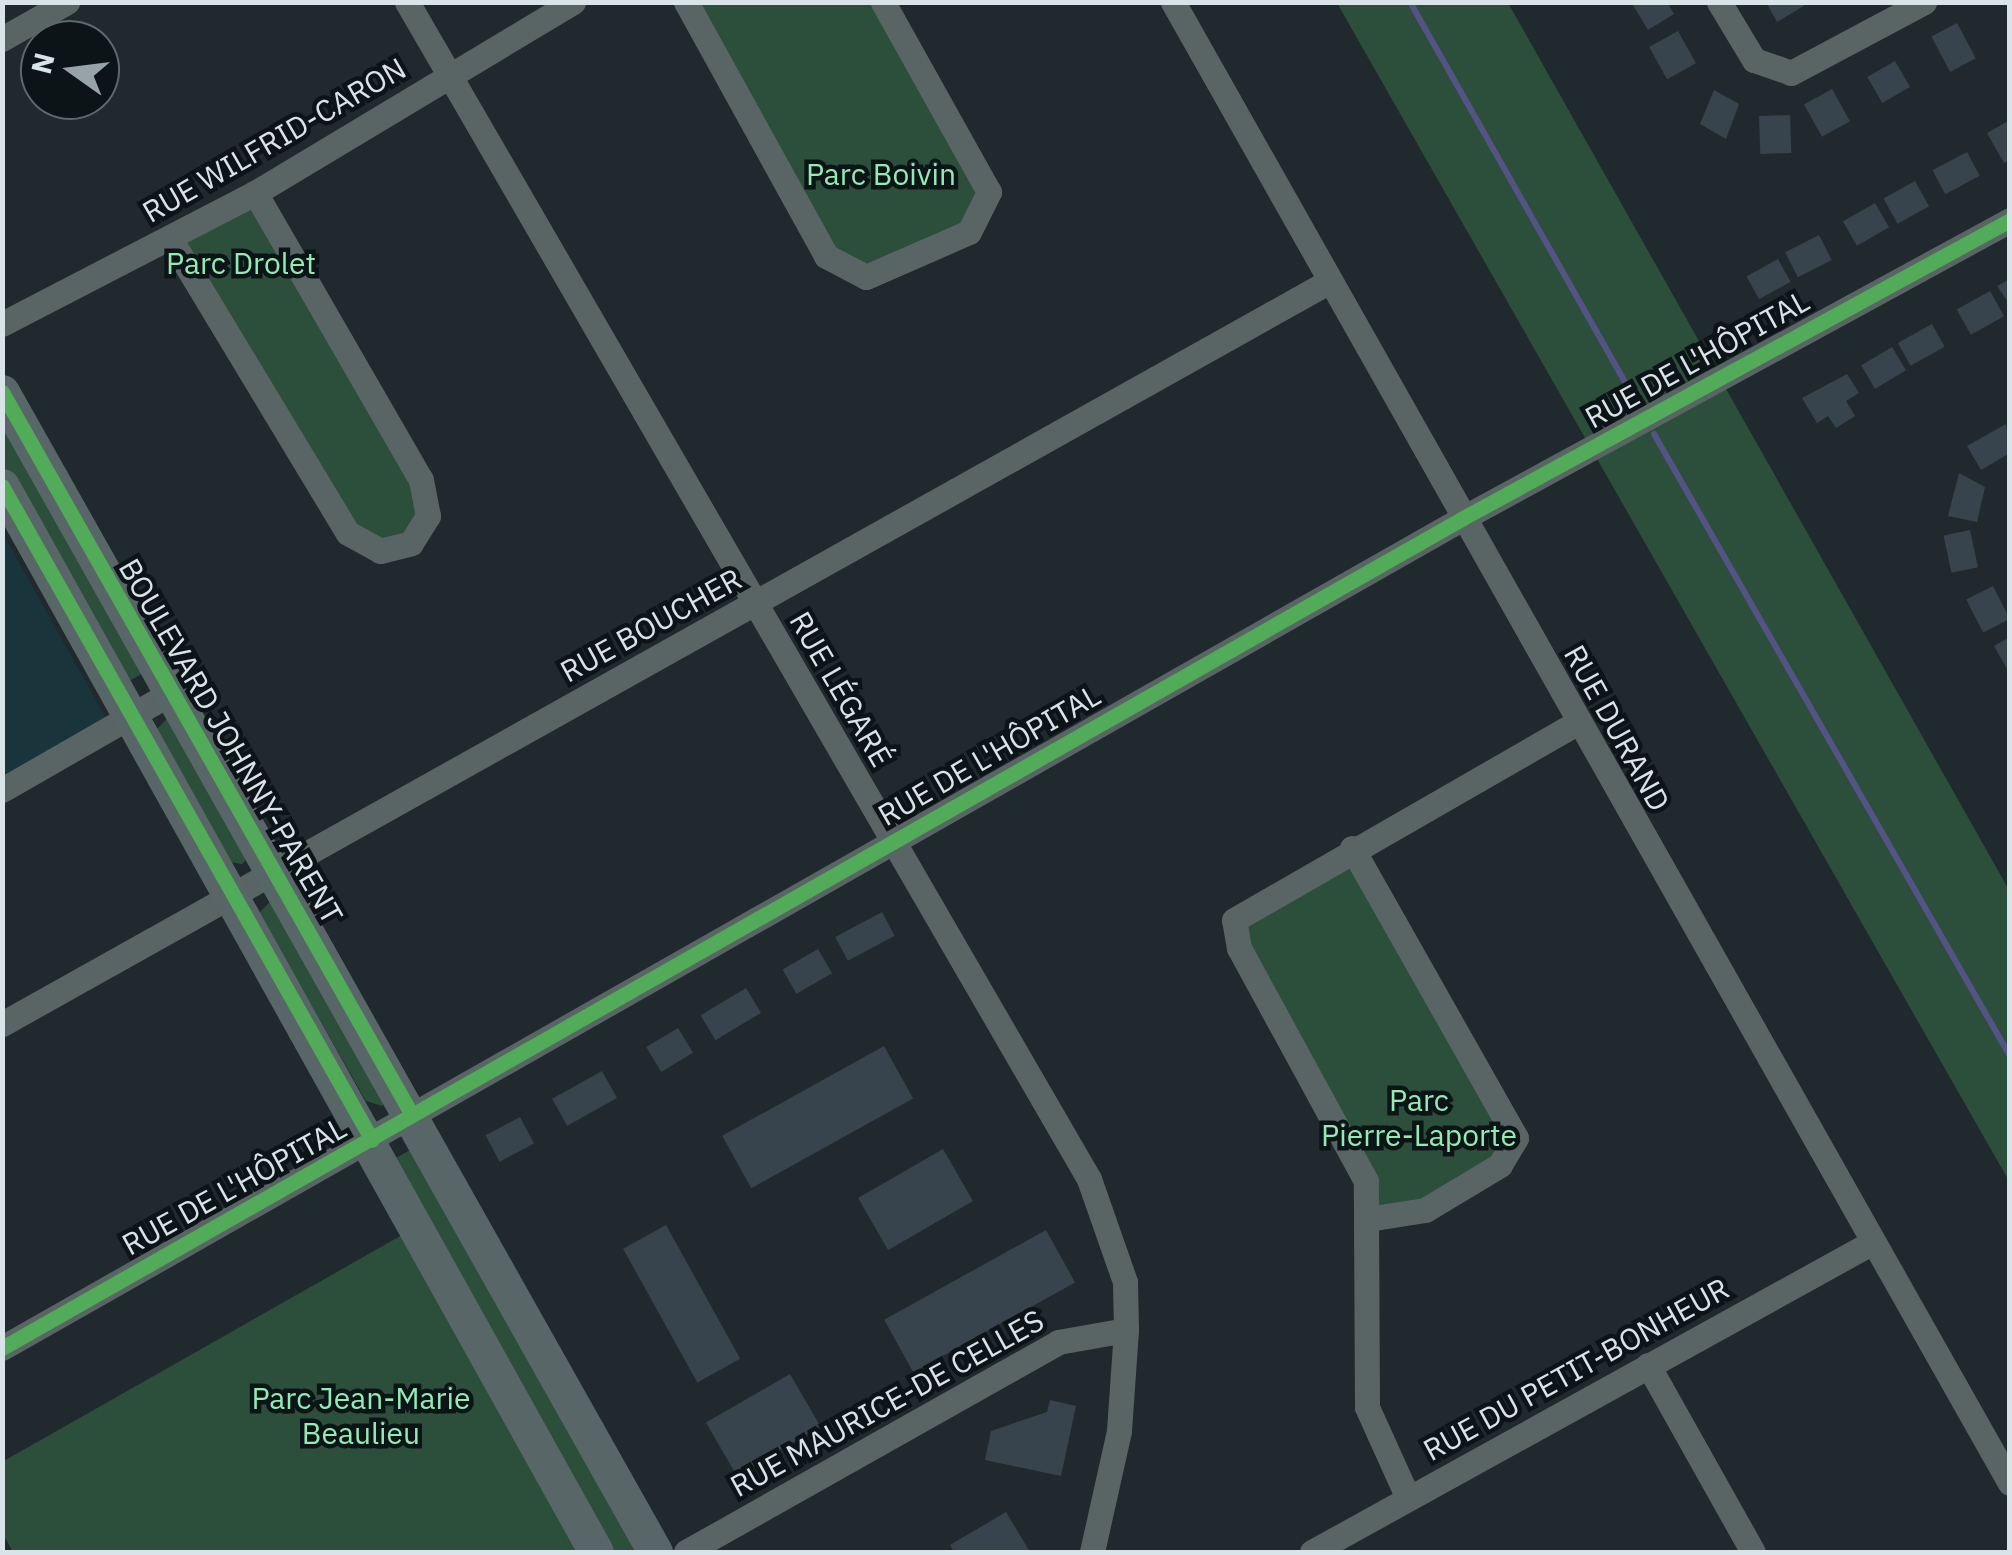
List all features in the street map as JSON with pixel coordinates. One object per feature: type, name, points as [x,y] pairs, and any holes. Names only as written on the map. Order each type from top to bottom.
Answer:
[{"type":"street","points":[[2,39],[67,2]]},
{"type":"street","name":"RUE LÉGARÉ","points":[[408,2],[1089,1179],[1124,1282],[1126,1330],[1119,1432],[1092,1552]]},
{"type":"street","name":"RUE WILFRID-CARON","points":[[2,324],[171,240],[255,193],[573,2]]},
{"type":"street","points":[[686,2],[826,256],[866,278],[969,232],[989,192],[883,2]]},
{"type":"street","name":"RUE DURAND","points":[[1174,2],[1576,723],[2010,1483]]},
{"type":"street","points":[[1719,2],[1754,60],[1791,73],[1924,2]]},
{"type":"street","points":[[171,240],[348,533],[380,551],[412,543],[428,516],[421,480],[255,193]]},
{"type":"street","name":"RUE DE L'HÔPITAL","points":[[2,1348],[1463,518],[2010,220]]},
{"type":"street","name":"RUE BOUCHER","points":[[2,1024],[232,892],[1330,282]]},
{"type":"street","name":"BOULEVARD JOHNNY-PARENT","points":[[2,392],[655,1552]]},
{"type":"street","points":[[2,486],[372,1140],[596,1552]]},
{"type":"street","points":[[2,790],[171,692]]},
{"type":"street","points":[[1408,1498],[1367,1406],[1366,1181],[1234,934],[1244,909],[1576,723]]},
{"type":"street","points":[[1352,848],[1516,1138],[1500,1165],[1424,1210],[1367,1219]]},
{"type":"street","name":"RUE DU PETIT-BONHEUR","points":[[1312,1552],[1871,1243]]},
{"type":"street","name":"RUE MAURICE-DE CELLES","points":[[686,1552],[1058,1342],[1126,1330]]},
{"type":"street","points":[[1648,1365],[1753,1552]]},
{"type":"shaded area","points":[[2,532],[107,720],[2,780]]},
{"type":"green space","name":"Parc Boivin","points":[[686,3],[883,3],[982,174],[981,222],[852,276]]},
{"type":"green space","points":[[1337,3],[1508,3],[2009,890],[2009,1181]]},
{"type":"green space","name":"Parc Drolet","points":[[255,193],[421,480],[422,532],[362,545],[171,240]]},
{"type":"green space","points":[[2,421],[142,674],[109,692],[2,499]]},
{"type":"green space","points":[[168,718],[246,860],[242,864],[230,862],[155,731]]},
{"type":"green space","name":"Parc Pierre-Laporte","points":[[1352,848],[1516,1138],[1425,1210],[1367,1219],[1366,1181],[1234,920]]},
{"type":"green space","points":[[272,900],[385,1100],[382,1106],[366,1101],[259,913]]},
{"type":"green space","points":[[412,1149],[635,1552],[615,1552],[396,1158]]},
{"type":"green space","name":"Parc Jean-Marie Beaulieu","points":[[418,1226],[596,1552],[13,1552],[3,1534],[2,1462]]},
{"type":"building","points":[[1667,2],[1674,14],[1648,30],[1633,5]]},
{"type":"building","points":[[1766,2],[1810,2],[1777,22]]},
{"type":"building","points":[[1957,23],[1976,58],[1950,72],[1931,37]]},
{"type":"building","points":[[1678,31],[1696,63],[1667,79],[1649,47]]},
{"type":"building","points":[[1895,61],[1910,87],[1882,103],[1867,77]]},
{"type":"building","points":[[1832,89],[1850,121],[1822,137],[1804,105]]},
{"type":"building","points":[[1714,90],[1739,104],[1726,139],[1700,124]]},
{"type":"building","points":[[1790,115],[1791,153],[1760,154],[1759,116]]},
{"type":"building","points":[[2010,120],[2010,160],[2004,163],[1987,133]]},
{"type":"building","points":[[1967,152],[1980,176],[1945,194],[1933,170]]},
{"type":"building","points":[[1915,181],[1929,206],[1898,224],[1884,198]]},
{"type":"building","points":[[1875,203],[1889,227],[1857,246],[1843,222]]},
{"type":"building","points":[[1819,235],[1832,260],[1798,277],[1785,252]]},
{"type":"building","points":[[1778,259],[1791,282],[1759,299],[1747,276]]},
{"type":"building","points":[[2010,279],[2010,305],[1997,286]]},
{"type":"building","points":[[1990,291],[2004,316],[1971,335],[1957,309]]},
{"type":"building","points":[[1932,324],[1945,347],[1910,366],[1898,343]]},
{"type":"building","points":[[1892,347],[1906,370],[1875,389],[1861,366]]},
{"type":"building","points":[[1847,374],[1859,393],[1846,401],[1855,416],[1836,428],[1828,416],[1817,423],[1802,398]]},
{"type":"building","points":[[2006,424],[2010,453],[1981,470],[1967,446]]},
{"type":"building","points":[[1959,473],[1985,487],[1977,522],[1948,516]]},
{"type":"building","points":[[1970,530],[1978,567],[1951,573],[1944,536]]},
{"type":"building","points":[[1993,586],[2010,619],[1983,633],[1966,600]]},
{"type":"building","points":[[2010,637],[2010,674],[1994,646]]},
{"type":"building","points":[[882,912],[895,936],[848,961],[835,937]]},
{"type":"building","points":[[818,949],[832,973],[796,994],[782,970]]},
{"type":"building","points":[[746,988],[761,1013],[716,1040],[701,1015]]},
{"type":"building","points":[[678,1028],[693,1053],[661,1072],[646,1047]]},
{"type":"building","points":[[884,1046],[913,1098],[751,1188],[722,1136]]},
{"type":"building","points":[[602,1071],[617,1098],[567,1126],[552,1099]]},
{"type":"building","points":[[520,1117],[534,1143],[500,1162],[486,1135]]},
{"type":"building","points":[[943,1149],[973,1201],[888,1250],[858,1198]]},
{"type":"building","points":[[666,1225],[740,1359],[697,1383],[623,1249]]},
{"type":"building","points":[[1046,1230],[1075,1282],[913,1372],[884,1320]]},
{"type":"building","points":[[790,1374],[820,1427],[736,1475],[706,1422]]},
{"type":"building","points":[[1050,1400],[1076,1406],[1061,1476],[985,1460],[991,1431],[1047,1412]]},
{"type":"building","points":[[1006,1512],[1030,1552],[954,1552],[950,1545]]},
{"type":"waterway","points":[[1410,2],[1637,403]]},
{"type":"waterway","points":[[1654,434],[2010,1056]]},
{"type":"cycle path","points":[[2,1348],[1463,518],[2010,220]]},
{"type":"cycle path","points":[[2,392],[412,1115]]},
{"type":"cycle path","points":[[2,486],[372,1140]]}]
